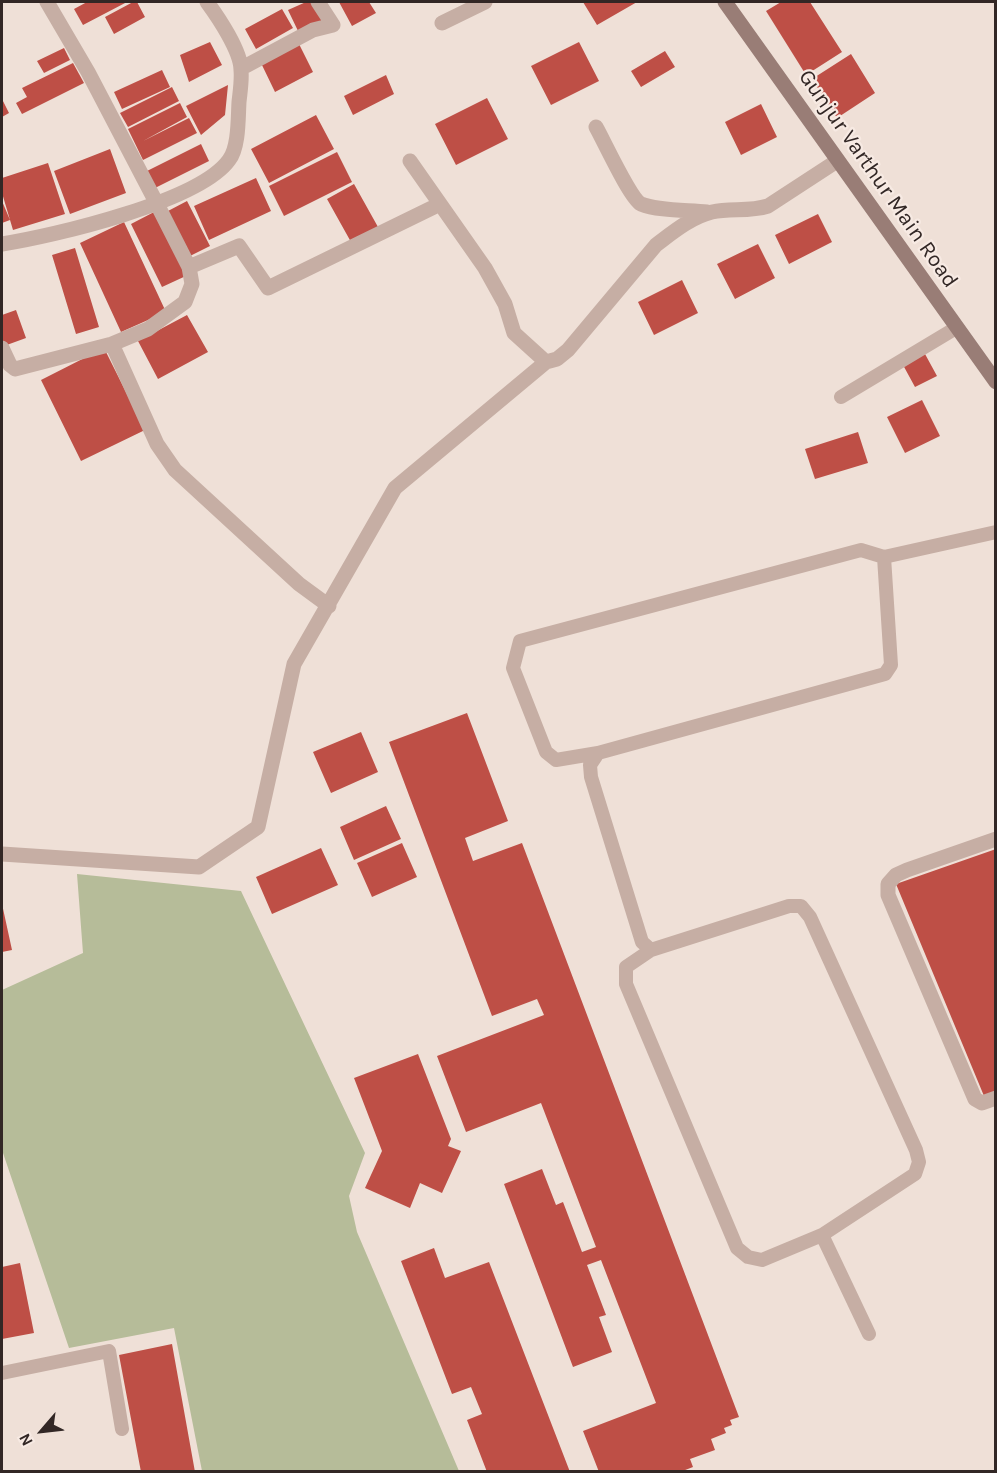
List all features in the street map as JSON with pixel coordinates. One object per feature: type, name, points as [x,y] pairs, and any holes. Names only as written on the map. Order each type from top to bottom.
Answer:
[{"type":"main road","name":"Gunjur Varthur Main Road","points":[[725,2],[996,382]]},
{"type":"street","points":[[2,348],[10,365],[15,369],[112,344],[148,328],[185,302],[192,284],[189,267],[157,204],[88,72],[47,2]]},
{"type":"street","points":[[2,244],[39,238],[157,204],[214,176],[231,159],[237,135],[242,68],[225,26],[207,2]]},
{"type":"street","points":[[242,68],[313,30],[333,25],[318,2]]},
{"type":"street","points":[[442,23],[485,2]]},
{"type":"street","points":[[596,127],[631,193],[639,203],[653,207],[712,212],[756,210],[768,206],[837,161]]},
{"type":"street","points":[[410,161],[485,268],[505,304],[514,333],[546,362]]},
{"type":"street","points":[[189,267],[238,246],[268,288],[440,204]]},
{"type":"street","points":[[2,854],[199,867],[258,827],[294,664],[394,488],[546,362],[557,359],[568,350],[656,245],[693,220],[712,212]]},
{"type":"street","points":[[112,344],[157,444],[175,470],[299,584],[329,606]]},
{"type":"street","points":[[996,839],[896,875],[888,884],[888,895],[975,1099],[981,1103],[996,1098]]},
{"type":"lane","points":[[841,397],[956,328]]},
{"type":"lane","points":[[884,557],[891,664],[885,674],[597,753],[556,760],[546,752],[513,668],[520,641],[861,550],[884,557],[996,532]]},
{"type":"lane","points":[[597,753],[590,765],[591,777],[642,942],[651,950]]},
{"type":"lane","points":[[789,906],[801,906],[810,917],[916,1150],[919,1161],[915,1174],[822,1235],[762,1260],[748,1257],[737,1248],[626,984],[626,967],[651,950],[789,906]]},
{"type":"lane","points":[[822,1235],[869,1334]]},
{"type":"lane","points":[[2,1373],[109,1351],[122,1429]]},
{"type":"green space","points":[[77,874],[241,891],[365,1153],[349,1196],[357,1232],[459,1471],[202,1471],[174,1328],[69,1348],[2,1150],[2,990],[83,953]]},
{"type":"building","points":[[87,2],[127,2],[83,25],[74,9]]},
{"type":"building","points":[[137,2],[145,17],[114,34],[105,17]]},
{"type":"building","points":[[306,2],[313,2],[323,21],[299,33],[288,10]]},
{"type":"building","points":[[339,2],[369,2],[376,13],[352,26]]},
{"type":"building","points":[[583,2],[637,2],[597,25]]},
{"type":"building","points":[[781,2],[810,2],[842,52],[806,75],[766,11]]},
{"type":"building","points":[[282,9],[293,28],[256,49],[245,29]]},
{"type":"building","points":[[210,42],[222,65],[189,82],[180,55]]},
{"type":"building","points":[[579,42],[599,81],[551,105],[531,66]]},
{"type":"building","points":[[299,44],[313,72],[275,92],[261,63]]},
{"type":"building","points":[[64,48],[70,60],[44,73],[37,61]]},
{"type":"building","points":[[665,51],[675,67],[641,87],[631,71]]},
{"type":"building","points":[[851,54],[875,93],[837,118],[812,79]]},
{"type":"building","points":[[73,63],[84,83],[22,114],[16,103],[27,97],[22,88]]},
{"type":"building","points":[[162,70],[170,87],[122,109],[114,92]]},
{"type":"building","points":[[386,75],[394,94],[353,115],[344,96]]},
{"type":"building","points":[[228,85],[225,115],[201,135],[186,106]]},
{"type":"building","points":[[172,87],[179,101],[128,127],[120,113]]},
{"type":"building","points":[[487,98],[508,139],[456,165],[435,124]]},
{"type":"building","points":[[2,99],[9,113],[2,117]]},
{"type":"building","points":[[180,103],[187,117],[143,141],[189,118],[197,133],[143,160],[128,129]]},
{"type":"building","points":[[761,104],[777,137],[741,155],[725,122]]},
{"type":"building","points":[[316,115],[334,149],[269,183],[251,149]]},
{"type":"building","points":[[201,144],[209,161],[155,188],[147,171]]},
{"type":"building","points":[[110,149],[126,193],[70,214],[54,171]]},
{"type":"building","points":[[337,152],[352,182],[284,216],[269,186]]},
{"type":"building","points":[[48,163],[65,214],[13,230],[2,193],[2,178]]},
{"type":"building","points":[[256,178],[271,211],[209,240],[194,206]]},
{"type":"building","points":[[354,184],[378,227],[351,242],[327,199]]},
{"type":"building","points":[[2,201],[10,220],[2,223]]},
{"type":"building","points":[[187,201],[210,246],[190,256],[168,211]]},
{"type":"building","points":[[156,211],[188,275],[162,287],[131,224]]},
{"type":"building","points":[[818,214],[832,242],[789,264],[775,235]]},
{"type":"building","points":[[124,222],[166,312],[121,332],[80,243]]},
{"type":"building","points":[[758,244],[775,278],[735,299],[717,264]]},
{"type":"building","points":[[75,248],[99,327],[76,334],[52,255]]},
{"type":"building","points":[[682,280],[698,313],[654,335],[638,302]]},
{"type":"building","points":[[16,310],[26,338],[4,346],[2,315]]},
{"type":"building","points":[[187,315],[208,352],[158,379],[138,341]]},
{"type":"building","points":[[104,348],[145,430],[81,461],[41,380]]},
{"type":"building","points":[[925,354],[937,376],[915,387],[903,365]]},
{"type":"building","points":[[922,400],[940,436],[905,453],[887,417]]},
{"type":"building","points":[[858,432],[868,463],[815,479],[805,449]]},
{"type":"building","points":[[467,713],[508,821],[465,838],[473,861],[522,843],[739,1417],[730,1420],[732,1425],[724,1428],[726,1433],[711,1439],[715,1450],[690,1459],[693,1467],[680,1472],[599,1472],[583,1431],[656,1403],[601,1260],[587,1265],[606,1315],[599,1317],[612,1352],[573,1367],[504,1184],[542,1169],[556,1205],[563,1202],[582,1252],[596,1247],[541,1103],[466,1132],[437,1056],[544,1015],[537,999],[492,1016],[389,742]]},
{"type":"building","points":[[361,732],[378,772],[331,793],[313,752]]},
{"type":"building","points":[[386,806],[401,839],[354,860],[340,827]]},
{"type":"building","points":[[402,843],[417,877],[372,897],[357,863]]},
{"type":"building","points":[[321,848],[338,885],[272,914],[256,877]]},
{"type":"building","points":[[996,849],[996,1091],[984,1096],[896,884]]},
{"type":"building","points":[[2,904],[12,950],[2,952]]},
{"type":"building","points":[[418,1054],[451,1139],[448,1146],[461,1151],[442,1193],[420,1183],[410,1208],[365,1188],[382,1151],[354,1078]]},
{"type":"building","points":[[434,1248],[445,1278],[489,1262],[570,1472],[487,1472],[467,1420],[482,1414],[471,1387],[452,1394],[401,1261]]},
{"type":"building","points":[[20,1263],[34,1333],[2,1339],[2,1267]]},
{"type":"building","points":[[172,1344],[195,1472],[141,1472],[119,1355]]}]
